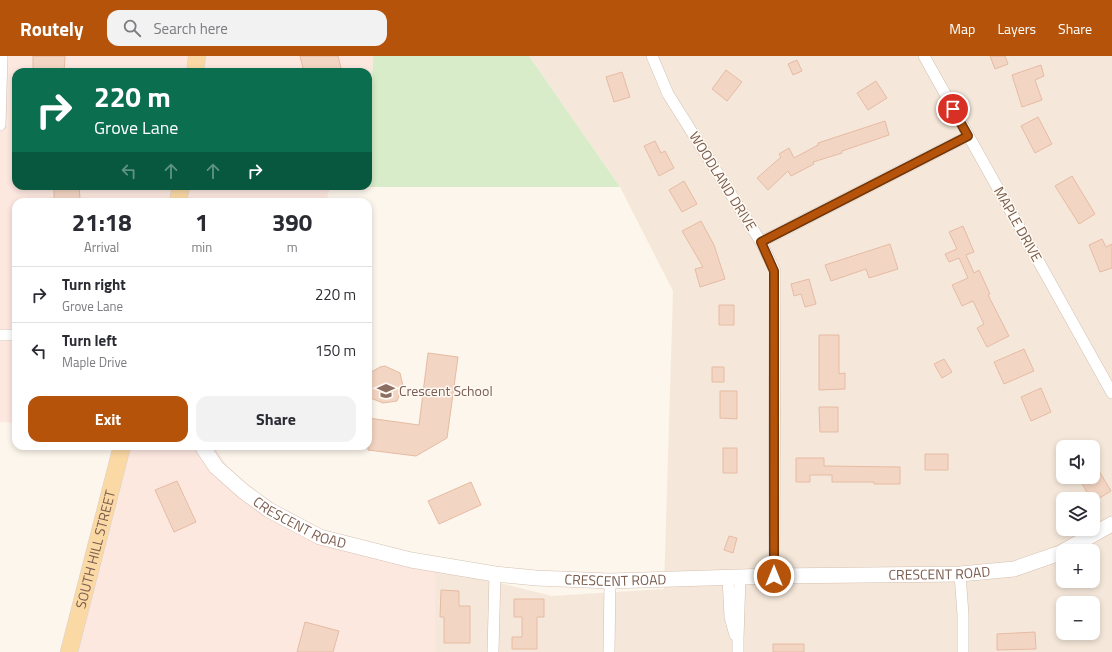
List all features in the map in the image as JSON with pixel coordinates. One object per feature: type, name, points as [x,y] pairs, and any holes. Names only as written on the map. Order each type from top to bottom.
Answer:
[{"type":"main road","points":[[196,68],[197,56]]},
{"type":"main road","name":"SOUTH HILL STREET","points":[[69,652],[121,450]]},
{"type":"street","points":[[0,125],[2,56]]},
{"type":"street","name":"WOODLAND DRIVE","points":[[652,56],[668,94],[761,242],[774,271],[774,576]]},
{"type":"street","name":"MAPLE DRIVE","points":[[924,56],[1112,393]]},
{"type":"street","points":[[761,242],[968,136]]},
{"type":"street","points":[[0,335],[12,335]]},
{"type":"street","name":"CRESCENT ROAD","points":[[205,450],[216,466],[240,489],[269,510],[320,537],[411,560],[494,574],[610,582],[774,576],[960,574],[1014,569],[1056,554]]},
{"type":"street","name":"CRESCENT ROAD","points":[[1076,544],[1112,524]]},
{"type":"street","points":[[493,652],[494,574]]},
{"type":"street","points":[[960,574],[963,615],[963,652]]},
{"type":"street","points":[[734,578],[730,617],[738,649]]},
{"type":"street","points":[[609,652],[610,582]]},
{"type":"shaded area","points":[[0,56],[373,56],[372,77],[372,68],[12,68],[12,190],[329,190],[327,198],[12,198],[12,423],[0,422]]},
{"type":"shaded area","points":[[529,56],[1112,56],[1112,652],[435,652],[435,567],[552,596],[664,589],[673,291],[620,187]]},
{"type":"shaded area","points":[[119,450],[217,450],[241,487],[328,536],[435,567],[435,652],[68,652]]},
{"type":"green space","points":[[373,56],[529,56],[620,187],[372,187]]},
{"type":"building","points":[[33,56],[65,56],[64,68],[33,68]]},
{"type":"building","points":[[300,56],[338,56],[341,68],[303,68]]},
{"type":"building","points":[[990,56],[1005,56],[1008,64],[995,69]]},
{"type":"building","points":[[797,60],[802,71],[793,75],[788,64]]},
{"type":"building","points":[[1041,65],[1044,76],[1035,80],[1042,100],[1022,107],[1012,75]]},
{"type":"building","points":[[726,70],[742,82],[727,101],[712,89]]},
{"type":"building","points":[[622,72],[630,97],[614,102],[606,77]]},
{"type":"building","points":[[876,81],[887,98],[868,110],[857,93]]},
{"type":"building","points":[[1038,117],[1052,144],[1035,153],[1021,126]]},
{"type":"building","points":[[885,121],[889,135],[842,151],[842,153],[813,162],[814,164],[791,176],[788,171],[768,190],[757,178],[781,157],[779,154],[789,148],[794,158],[818,145],[818,143]]},
{"type":"building","points":[[655,141],[661,153],[665,151],[674,168],[659,176],[644,146]]},
{"type":"building","points":[[1072,176],[1095,214],[1079,224],[1055,186]]},
{"type":"building","points":[[684,181],[697,204],[682,212],[669,190]]},
{"type":"building","points":[[54,190],[79,190],[80,198],[54,198]]},
{"type":"building","points":[[701,221],[714,245],[725,279],[700,287],[695,269],[703,267],[682,231]]},
{"type":"building","points":[[963,226],[974,252],[966,255],[974,273],[979,270],[990,294],[988,295],[1009,336],[987,347],[977,328],[984,324],[973,301],[962,306],[952,285],[968,278],[959,258],[949,262],[945,254],[957,249],[949,232]]},
{"type":"building","points":[[1102,239],[1106,247],[1112,244],[1112,268],[1100,272],[1089,245]]},
{"type":"building","points":[[890,244],[898,269],[869,278],[866,269],[831,281],[825,265]]},
{"type":"building","points":[[809,279],[816,304],[805,307],[801,294],[794,296],[791,284]]},
{"type":"building","points":[[719,305],[734,305],[734,325],[719,325]]},
{"type":"building","points":[[819,335],[839,335],[839,374],[845,373],[845,389],[819,390]]},
{"type":"building","points":[[1024,349],[1034,371],[1004,384],[994,362]]},
{"type":"building","points":[[428,353],[458,357],[447,438],[416,456],[368,450],[372,450],[372,419],[419,425]]},
{"type":"building","points":[[944,359],[952,372],[942,378],[934,364]]},
{"type":"building","points":[[385,366],[400,373],[403,386],[397,401],[383,403],[372,399],[372,372]]},
{"type":"building","points":[[712,367],[724,367],[724,382],[712,382]]},
{"type":"building","points":[[1041,388],[1051,412],[1031,421],[1021,397]]},
{"type":"building","points":[[720,391],[737,391],[737,419],[720,418]]},
{"type":"building","points":[[819,407],[838,407],[838,432],[820,432]]},
{"type":"building","points":[[723,448],[737,448],[737,473],[723,473]]},
{"type":"building","points":[[925,454],[948,454],[948,470],[925,470]]},
{"type":"building","points":[[796,458],[824,458],[824,466],[900,467],[900,484],[874,484],[874,482],[832,482],[832,475],[810,475],[810,482],[796,482]]},
{"type":"building","points":[[1100,473],[1111,491],[1100,498],[1100,492],[1087,492],[1082,484],[1100,484]]},
{"type":"building","points":[[177,481],[196,522],[174,532],[155,490]]},
{"type":"building","points":[[471,482],[481,505],[439,524],[428,501]]},
{"type":"building","points":[[729,536],[737,538],[733,553],[724,550]]},
{"type":"building","points":[[441,590],[459,591],[459,606],[470,606],[470,643],[444,643],[444,617],[440,617]]},
{"type":"building","points":[[514,599],[544,599],[544,617],[537,617],[537,649],[512,649],[512,637],[522,637],[522,617],[514,617]]},
{"type":"building","points":[[305,622],[339,631],[333,652],[297,652]]},
{"type":"building","points":[[1035,632],[1036,649],[997,650],[997,634]]},
{"type":"building","points":[[773,644],[804,644],[804,652],[773,652]]},
{"type":"place","name":"Crescent School","points":[[386,391]]},
{"type":"route","points":[[774,576],[774,271],[761,242],[968,136],[953,109]]}]
